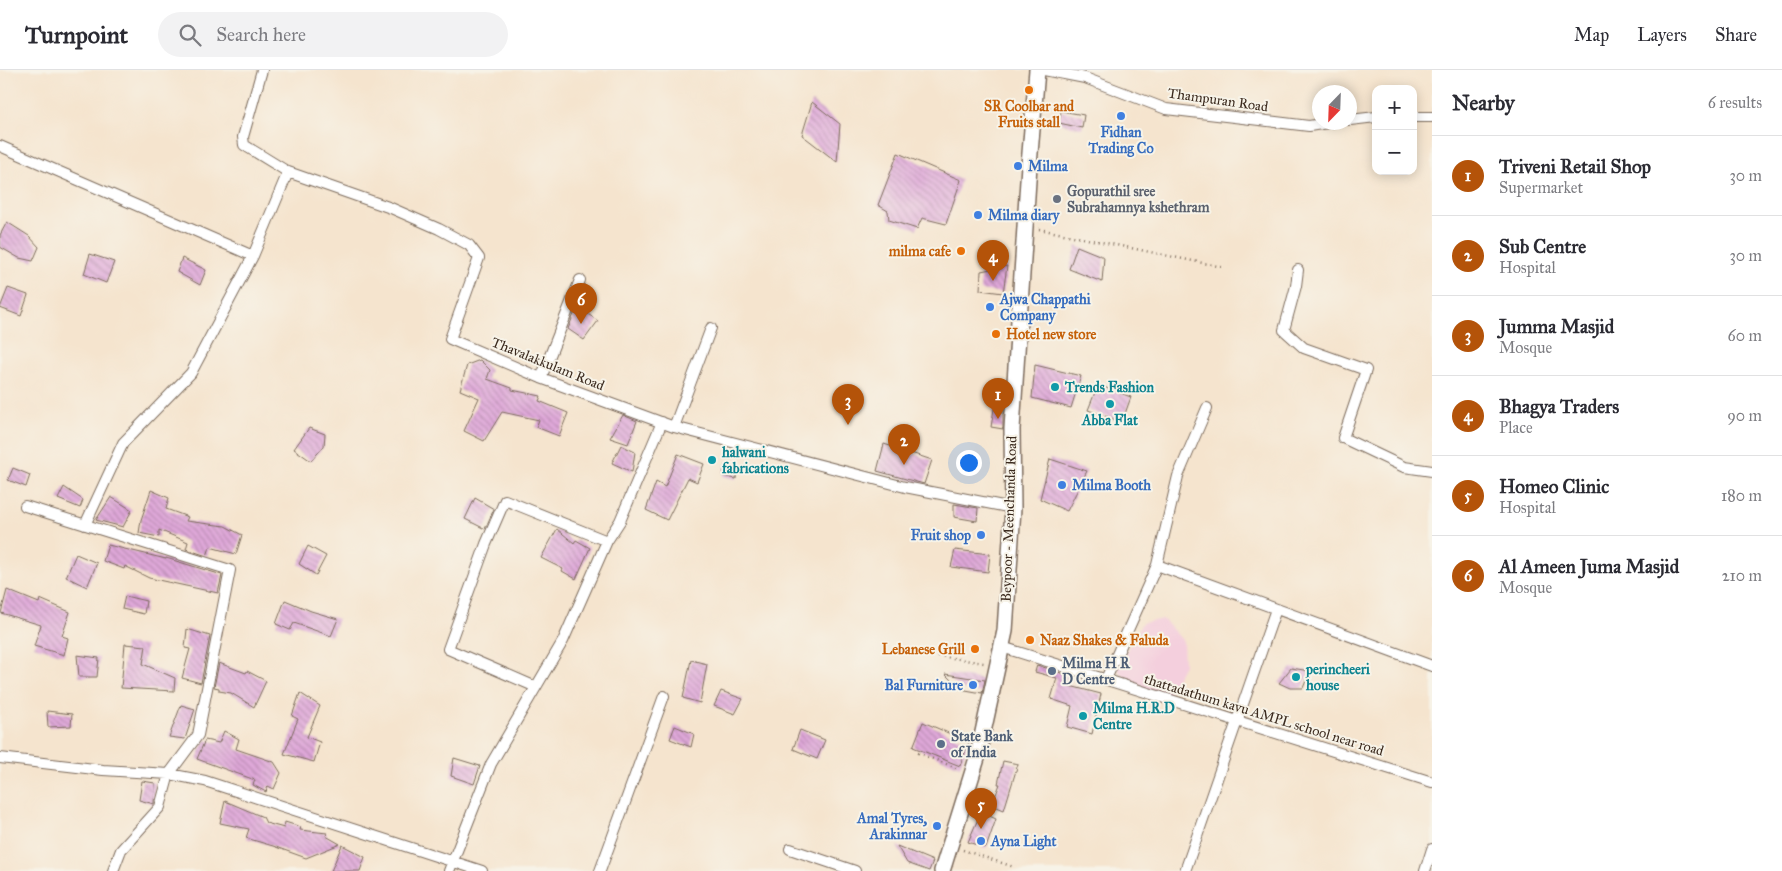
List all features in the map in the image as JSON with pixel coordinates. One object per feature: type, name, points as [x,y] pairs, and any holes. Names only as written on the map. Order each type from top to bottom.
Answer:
[{"type":"main road","name":"Beypoor - Meenchanda Road","points":[[942,871],[978,755],[1005,631],[1013,508],[1012,429],[1037,70]]},
{"type":"street","points":[[85,525],[123,443],[191,373],[254,256],[288,172],[244,145],[243,137],[262,70]]},
{"type":"street","name":"Thampuran Road","points":[[1044,70],[1085,78],[1166,109],[1312,126]]},
{"type":"street","points":[[1357,119],[1372,117]]},
{"type":"street","points":[[1417,117],[1432,117]]},
{"type":"street","points":[[0,146],[254,256]]},
{"type":"street","name":"Thavalakkulam Road","points":[[288,172],[391,208],[440,229],[469,245],[479,258],[450,339],[541,378],[674,427],[905,487],[1013,508]]},
{"type":"street","points":[[1298,270],[1296,286],[1284,330],[1304,348],[1366,370],[1343,438],[1404,466],[1432,471]]},
{"type":"street","points":[[541,378],[580,280]]},
{"type":"street","points":[[674,427],[711,328]]},
{"type":"street","points":[[1106,679],[1157,565],[1178,476],[1207,408]]},
{"type":"street","points":[[450,866],[491,764],[563,641],[607,541],[620,521],[662,422]]},
{"type":"street","points":[[536,687],[448,648],[486,544],[505,500],[607,541]]},
{"type":"street","points":[[25,506],[230,570],[198,735],[168,774],[160,807],[122,850],[113,871]]},
{"type":"street","points":[[1157,565],[1432,666]]},
{"type":"street","points":[[1185,871],[1276,609]]},
{"type":"street","name":"thattadathum kavu AMPL school near road","points":[[1002,647],[1432,782]]},
{"type":"street","points":[[600,871],[664,696]]},
{"type":"street","points":[[0,758],[103,770],[168,774],[205,781],[450,866],[482,871]]},
{"type":"street","points":[[790,849],[855,871]]},
{"type":"street","points":[[1425,871],[1432,849]]},
{"type":"path","points":[[1025,226],[1222,267]]},
{"type":"path","points":[[933,655],[998,666]]},
{"type":"path","points":[[918,753],[973,773]]},
{"type":"path","points":[[950,845],[1014,868]]},
{"type":"shaded area","points":[[1163,619],[1183,641],[1184,665],[1166,699],[1145,693],[1125,680],[1117,668],[1142,623]]},
{"type":"building","points":[[812,102],[840,124],[837,162],[802,135]]},
{"type":"building","points":[[1061,111],[1084,115],[1082,128],[1059,123]]},
{"type":"building","points":[[898,153],[961,180],[946,224],[922,218],[917,229],[889,220],[888,211],[878,205]]},
{"type":"building","points":[[7,222],[29,236],[39,247],[33,261],[19,258],[0,247],[0,235]]},
{"type":"building","points":[[1077,246],[1104,257],[1102,282],[1069,269]]},
{"type":"building","points":[[90,254],[114,262],[106,283],[84,274]]},
{"type":"building","points":[[182,258],[206,270],[200,285],[177,272]]},
{"type":"building","points":[[1007,266],[1003,293],[980,290],[981,271]]},
{"type":"building","points":[[8,288],[28,295],[21,316],[0,308]]},
{"type":"building","points":[[579,308],[598,321],[584,340],[568,329],[574,314]]},
{"type":"building","points":[[480,360],[490,370],[487,379],[512,388],[512,390],[541,396],[539,401],[568,413],[559,436],[536,427],[539,420],[502,412],[484,441],[464,431],[479,398],[460,390],[467,365]]},
{"type":"building","name":"Trends Fashion","points":[[1035,365],[1081,376],[1071,408],[1032,398]]},
{"type":"building","name":"Abba Flat","points":[[1098,385],[1131,397],[1122,422],[1088,410]]},
{"type":"building","points":[[994,409],[1003,410],[1003,429],[991,427]]},
{"type":"building","points":[[623,415],[637,421],[628,444],[610,438]]},
{"type":"building","points":[[309,428],[325,434],[324,446],[311,461],[294,449]]},
{"type":"building","points":[[884,444],[932,460],[924,484],[877,471]]},
{"type":"building","points":[[621,445],[635,452],[632,472],[612,463]]},
{"type":"building","points":[[678,454],[704,464],[697,482],[688,478],[667,520],[646,510],[656,482],[665,487]]},
{"type":"building","name":"Milma Booth","points":[[1050,459],[1087,471],[1067,511],[1040,499]]},
{"type":"building","points":[[725,465],[737,468],[736,479],[723,476]]},
{"type":"building","points":[[13,468],[30,475],[26,487],[8,480]]},
{"type":"building","points":[[64,487],[83,500],[80,508],[58,499]]},
{"type":"building","points":[[151,490],[169,498],[166,509],[188,517],[186,521],[225,526],[242,535],[236,554],[210,547],[207,556],[186,549],[188,542],[159,530],[159,537],[139,533],[141,520]]},
{"type":"building","points":[[111,497],[132,510],[123,527],[96,520]]},
{"type":"building","points":[[475,498],[494,509],[485,529],[465,519]]},
{"type":"building","points":[[954,504],[978,508],[977,521],[954,517]]},
{"type":"building","points":[[557,529],[574,543],[576,540],[590,548],[576,579],[562,571],[563,569],[541,558]]},
{"type":"building","points":[[108,545],[166,558],[222,575],[218,593],[149,578],[125,566],[124,569],[103,561]]},
{"type":"building","points":[[308,546],[326,556],[316,575],[299,564]]},
{"type":"building","points":[[955,550],[990,554],[988,572],[951,567]]},
{"type":"building","points":[[76,554],[97,563],[87,587],[66,577]]},
{"type":"building","points":[[7,590],[39,603],[40,599],[70,612],[62,636],[68,638],[64,655],[34,646],[41,625],[1,613]]},
{"type":"building","points":[[125,596],[146,601],[144,614],[122,609]]},
{"type":"building","points":[[285,600],[311,611],[338,619],[331,636],[294,623],[290,630],[276,624]]},
{"type":"building","points":[[187,629],[210,636],[201,683],[182,678],[190,649],[185,648]]},
{"type":"building","points":[[125,644],[146,646],[143,664],[175,678],[174,691],[121,688]]},
{"type":"building","points":[[77,655],[99,658],[97,677],[79,677]]},
{"type":"building","points":[[691,660],[707,664],[700,703],[683,698]]},
{"type":"building","points":[[219,663],[246,673],[247,671],[266,681],[254,707],[231,693],[219,691],[219,688],[214,687]]},
{"type":"building","name":"Milma H.R.D Centre","points":[[1037,665],[1067,675],[1066,685],[1101,694],[1092,734],[1067,727],[1072,706],[1051,699],[1057,678],[1035,672]]},
{"type":"building","name":"perincheeri house","points":[[1291,668],[1310,671],[1303,688],[1290,688],[1279,683]]},
{"type":"building","name":"Bal Furniture","points":[[945,674],[985,680],[982,693],[960,689]]},
{"type":"building","points":[[721,691],[743,699],[735,714],[714,706]]},
{"type":"building","points":[[300,693],[320,706],[307,737],[320,742],[314,762],[284,754],[298,719],[292,716]]},
{"type":"building","points":[[181,705],[195,709],[185,739],[169,737]]},
{"type":"building","points":[[47,711],[72,714],[71,726],[48,727]]},
{"type":"building","name":"State Bank of India","points":[[923,722],[969,742],[960,766],[913,747]]},
{"type":"building","points":[[675,726],[694,734],[691,747],[670,739]]},
{"type":"building","points":[[800,730],[825,740],[817,759],[793,749]]},
{"type":"building","points":[[224,731],[239,739],[236,749],[274,762],[281,773],[274,789],[268,786],[266,792],[253,785],[255,780],[197,759],[205,740],[219,743]]},
{"type":"building","points":[[454,758],[480,766],[474,784],[451,776]]},
{"type":"building","points":[[1003,761],[1018,764],[1004,810],[992,805],[1000,784],[998,784]]},
{"type":"building","points":[[142,781],[155,783],[154,804],[139,800]]},
{"type":"building","points":[[225,801],[263,817],[266,823],[284,828],[285,822],[301,827],[300,830],[327,833],[326,836],[340,844],[306,858],[246,838],[249,829],[220,823]]},
{"type":"building","points":[[981,812],[996,819],[986,848],[968,842]]},
{"type":"building","points":[[342,845],[365,857],[360,871],[331,871]]},
{"type":"building","points":[[897,846],[933,861],[929,871],[907,863]]},
{"type":"place","name":"SR Coolbar and Fruits stall","points":[[1029,90]]},
{"type":"place","name":"Fidhan Trading Co","points":[[1121,116]]},
{"type":"place","name":"Milma","points":[[1018,166]]},
{"type":"place","name":"Gopurathil sree Subrahamnya kshethram","points":[[1057,199]]},
{"type":"place","name":"Milma diary","points":[[978,215]]},
{"type":"place","name":"milma cafe","points":[[961,251]]},
{"type":"place","name":"Bhagya Traders","points":[[993,281]]},
{"type":"place","name":"Ajwa Chappathi Company","points":[[990,307]]},
{"type":"place","name":"Al Ameen Juma Masjid","points":[[581,324]]},
{"type":"place","name":"Hotel new store","points":[[996,334]]},
{"type":"place","name":"Trends Fashion","points":[[1055,387]]},
{"type":"place","name":"Abba Flat","points":[[1110,404]]},
{"type":"place","name":"Triveni Retail Shop","points":[[998,419]]},
{"type":"place","name":"Jumma Masjid","points":[[848,425]]},
{"type":"place","name":"halwani fabrications","points":[[712,460]]},
{"type":"place","name":"Sub Centre","points":[[904,465]]},
{"type":"place","name":"Milma Booth","points":[[1062,485]]},
{"type":"place","name":"Fruit shop","points":[[981,535]]},
{"type":"place","name":"Naaz Shakes & Faluda","points":[[1030,640]]},
{"type":"place","name":"Lebanese Grill","points":[[975,649]]},
{"type":"place","name":"Milma H R D Centre","points":[[1052,671]]},
{"type":"place","name":"perincheeri house","points":[[1296,677]]},
{"type":"place","name":"Bal Furniture","points":[[973,685]]},
{"type":"place","name":"Milma H.R.D Centre","points":[[1083,716]]},
{"type":"place","name":"State Bank of India","points":[[941,744]]},
{"type":"place","name":"Amal Tyres, Arakinnar","points":[[937,826]]},
{"type":"place","name":"Homeo Clinic","points":[[981,829]]},
{"type":"place","name":"Ayna Light","points":[[981,841]]}]
